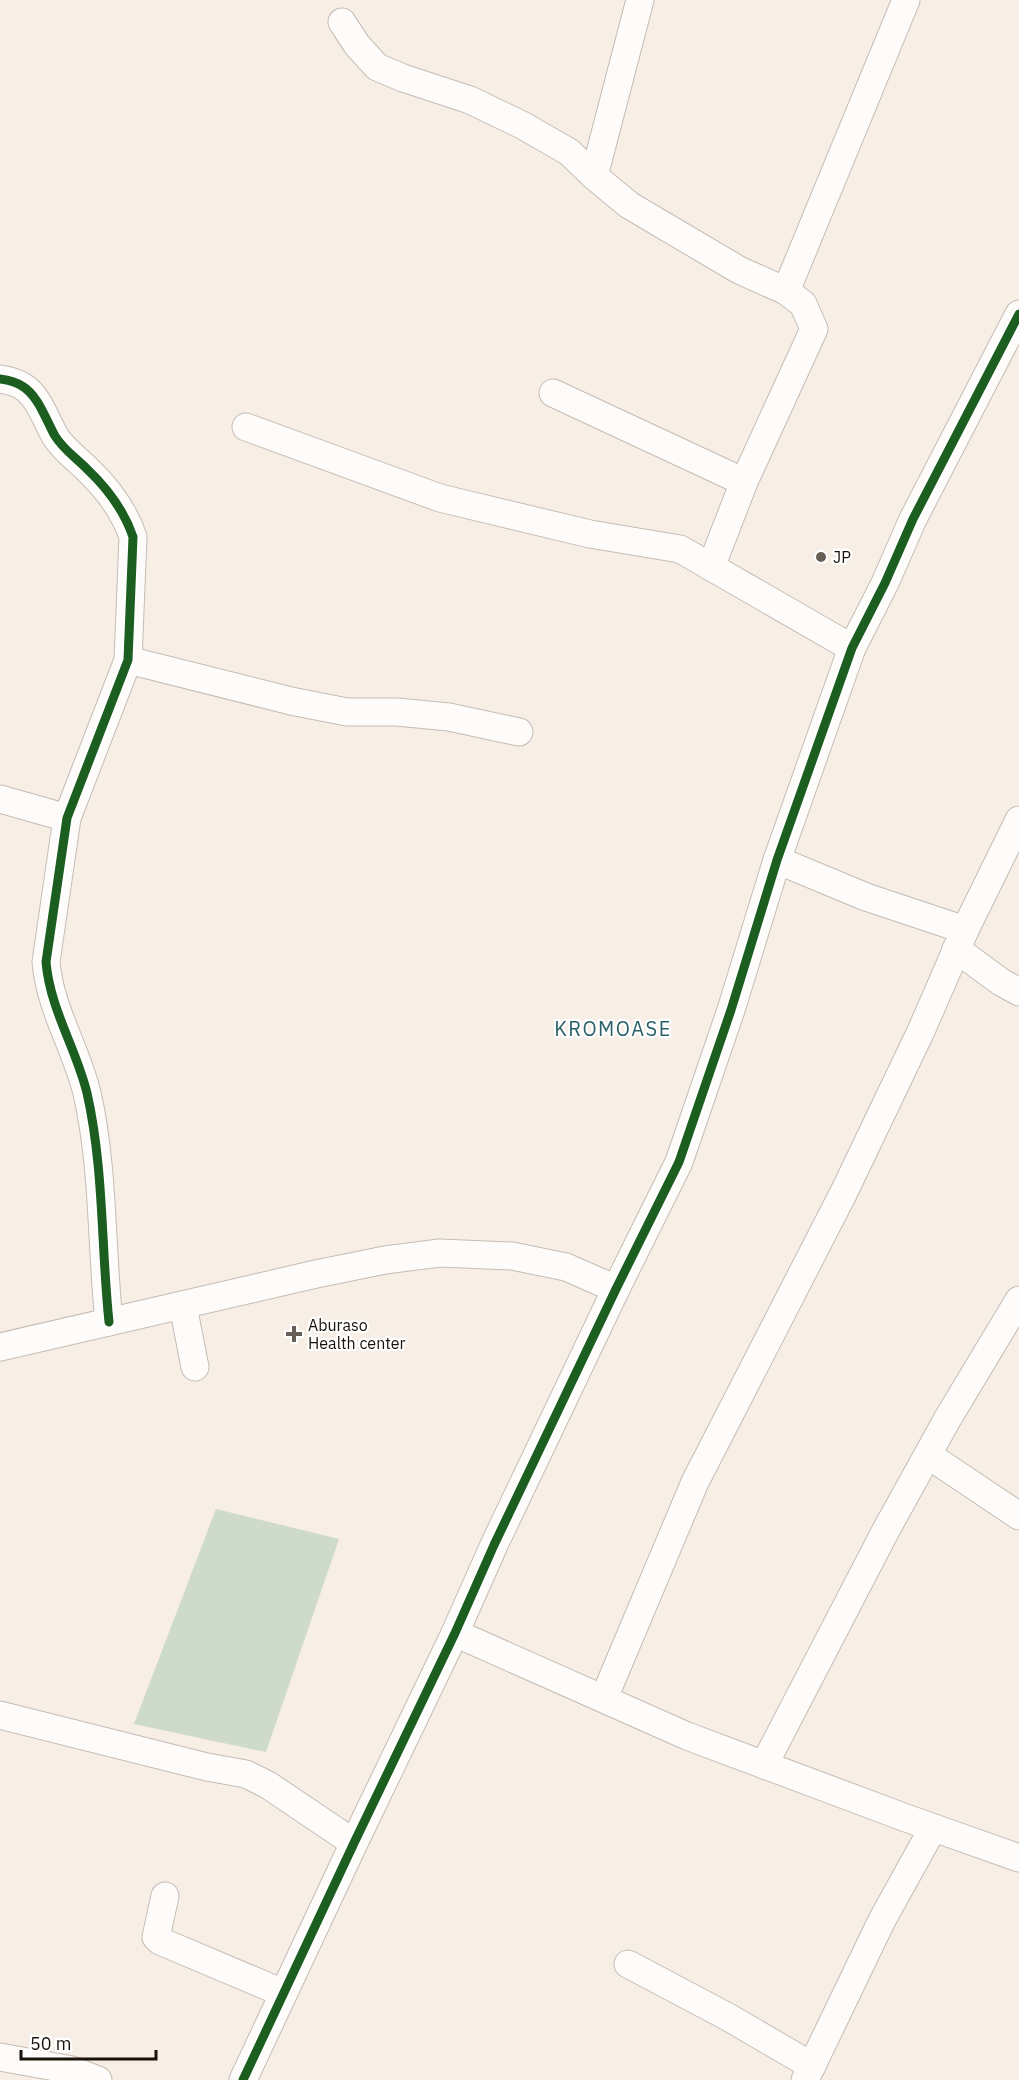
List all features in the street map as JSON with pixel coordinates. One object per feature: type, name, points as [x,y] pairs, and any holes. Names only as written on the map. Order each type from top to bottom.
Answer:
[{"type":"street","points":[[594,176],[640,0]]},
{"type":"street","points":[[786,291],[906,0]]},
{"type":"street","points":[[342,22],[357,45],[377,67],[470,100],[522,125],[569,152],[629,205],[740,270],[786,291],[803,304],[814,329],[744,482],[711,567]]},
{"type":"street","points":[[243,2080],[455,1633],[494,1545],[679,1162],[731,1010],[777,860],[852,648],[885,584],[913,519],[1019,315]]},
{"type":"street","points":[[0,379],[23,386],[36,400],[56,438],[100,482],[128,522],[133,537],[128,660],[67,818],[46,962],[48,984],[53,1002],[87,1092],[98,1163],[109,1322]]},
{"type":"street","points":[[553,393],[744,482]]},
{"type":"street","points":[[246,427],[440,498],[590,534],[680,549],[852,648]]},
{"type":"street","points":[[128,660],[291,701],[347,712],[397,712],[449,717],[519,732]]},
{"type":"street","points":[[0,799],[67,818]]},
{"type":"street","points":[[604,1698],[695,1482],[844,1192],[1019,820]]},
{"type":"street","points":[[777,860],[961,940],[1001,982],[1019,992]]},
{"type":"street","points":[[0,1350],[109,1322],[328,1272],[386,1260],[440,1253],[512,1256],[566,1267],[616,1289]]},
{"type":"street","points":[[764,1765],[881,1540],[1019,1300]]},
{"type":"street","points":[[183,1306],[195,1367]]},
{"type":"street","points":[[928,1455],[1019,1516]]},
{"type":"street","points":[[455,1633],[687,1736],[1019,1858]]},
{"type":"street","points":[[0,1715],[207,1767],[246,1774],[268,1785],[354,1843]]},
{"type":"street","points":[[628,1964],[728,2017],[808,2073],[882,1920],[933,1828]]},
{"type":"street","points":[[165,1896],[156,1937],[160,1941],[283,1993]]},
{"type":"street","points":[[0,2057],[72,2070],[98,2080]]},
{"type":"green space","points":[[216,1509],[339,1539],[266,1752],[134,1724]]},
{"type":"cycle path","points":[[243,2080],[455,1633],[494,1545],[679,1162],[731,1010],[777,860],[852,648],[885,583],[913,519],[1019,314]]},
{"type":"cycle path","points":[[0,379],[20,385],[33,395],[58,441],[108,492],[125,518],[133,537],[128,660],[67,818],[46,962],[48,979],[58,1012],[87,1093],[92,1121],[99,1178],[109,1322]]},
{"type":"place","name":"JP","points":[[821,557]]},
{"type":"place","name":"Aburaso Health center","points":[[294,1334]]},
{"type":"district","name":"KROMOASE","points":[[613,1029]]}]
